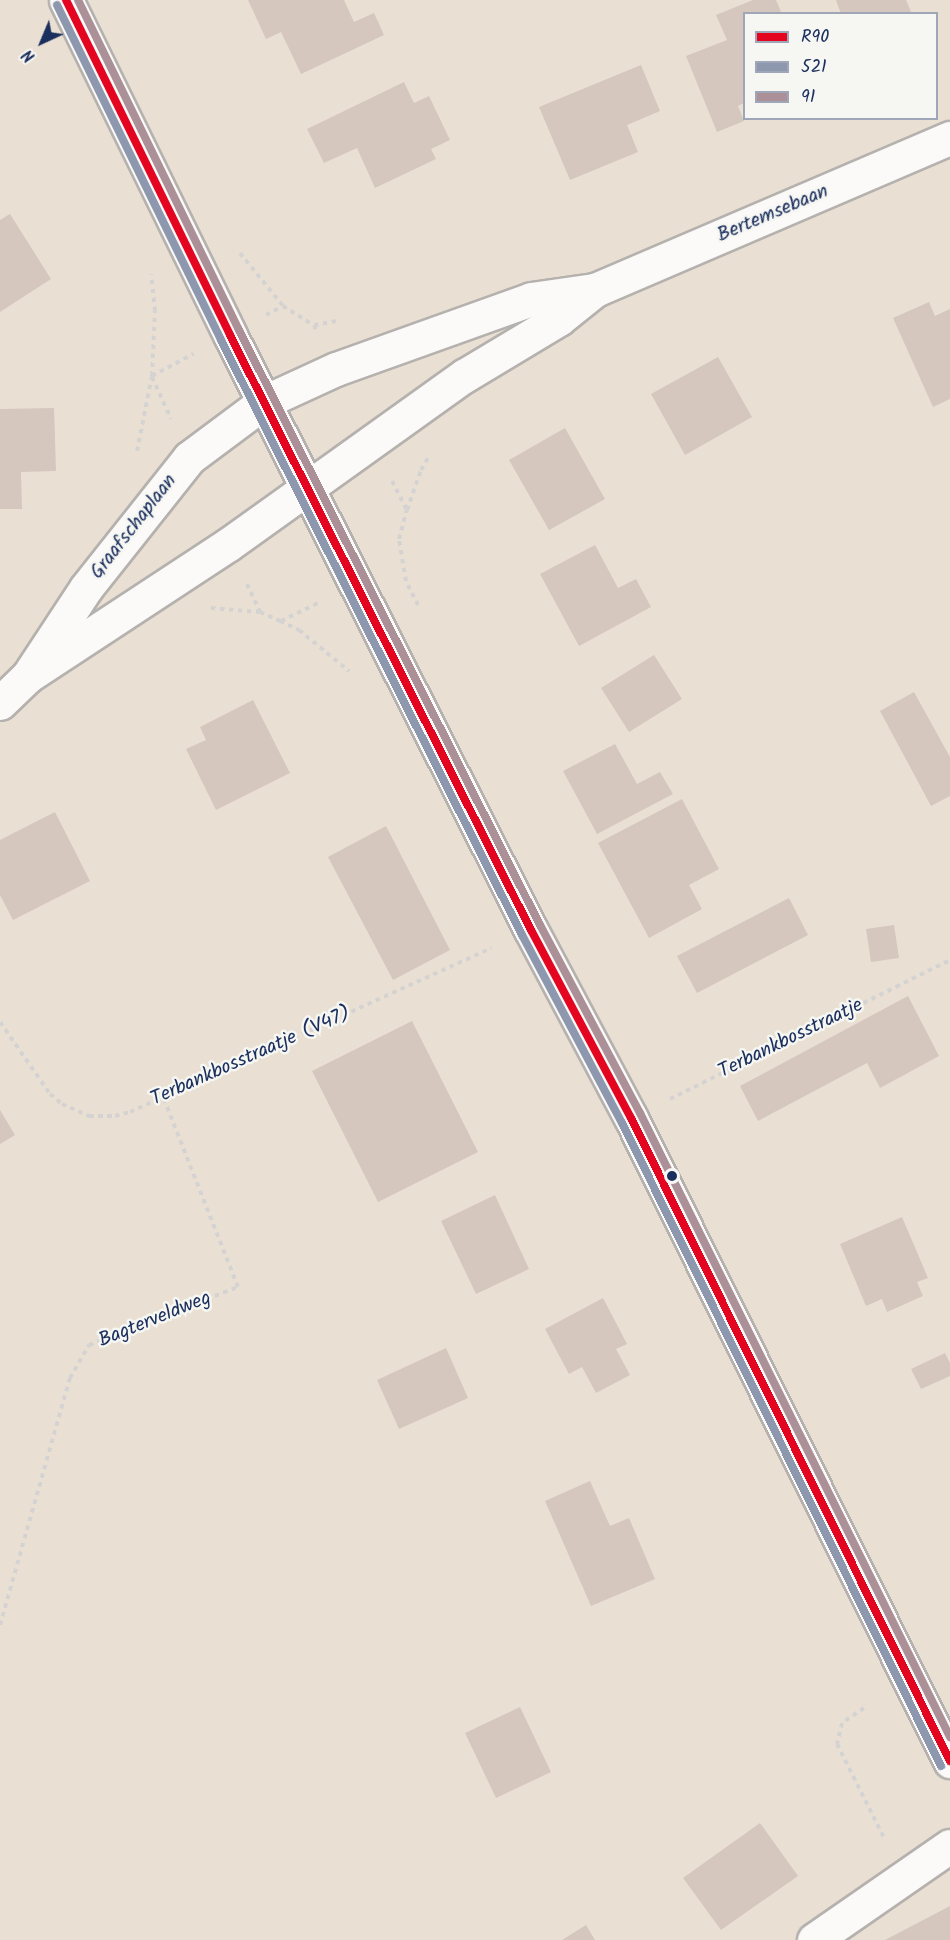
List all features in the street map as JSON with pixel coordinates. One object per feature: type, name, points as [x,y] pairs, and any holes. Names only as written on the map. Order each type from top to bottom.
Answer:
[{"type":"street","points":[[66,0],[264,402],[531,930],[631,1118],[941,1720],[950,1761]]},
{"type":"street","name":"Bertemsebaan","points":[[308,489],[464,376],[559,319],[595,290],[950,138]]},
{"type":"street","name":"Bertemsebaan","points":[[264,402],[336,369],[531,298],[595,290]]},
{"type":"street","name":"Graafschaplaan","points":[[28,676],[86,588],[189,458],[264,402]]},
{"type":"street","name":"Graafschaplaan","points":[[0,703],[28,676],[308,489]]},
{"type":"street","points":[[814,1940],[950,1846]]},
{"type":"path","name":"Terbankbosstraatje (V47)","points":[[0,1022],[50,1094],[75,1112],[89,1116],[115,1116],[163,1097],[531,930]]},
{"type":"path","name":"Terbankbosstraatje","points":[[631,1118],[950,960]]},
{"type":"path","name":"Bagterveldweg","points":[[0,1624],[70,1378],[89,1346],[238,1287],[163,1097]]},
{"type":"path","points":[[864,1708],[842,1723],[837,1744],[906,1877]]},
{"type":"building","points":[[248,0],[344,0],[354,22],[374,13],[384,35],[301,74],[281,32],[266,39]]},
{"type":"building","points":[[753,0],[776,0],[781,12],[743,12],[743,104],[738,106],[744,121],[717,132],[686,56],[727,40],[716,15]]},
{"type":"building","points":[[836,0],[906,0],[911,12],[840,12]]},
{"type":"building","points":[[641,65],[660,111],[627,125],[638,152],[570,180],[539,107]]},
{"type":"building","points":[[404,82],[414,103],[429,96],[450,140],[431,149],[436,159],[375,188],[357,148],[324,163],[307,129]]},
{"type":"building","points":[[10,214],[51,279],[0,312],[0,220]]},
{"type":"building","points":[[929,302],[935,316],[950,309],[950,399],[933,407],[893,318]]},
{"type":"building","points":[[718,357],[752,417],[685,455],[651,394]]},
{"type":"building","points":[[54,408],[56,471],[21,472],[22,509],[0,509],[0,409]]},
{"type":"building","points":[[565,428],[605,499],[549,530],[509,460]]},
{"type":"building","points":[[595,545],[618,588],[636,579],[651,607],[579,646],[540,574]]},
{"type":"building","points":[[654,655],[682,699],[629,732],[601,688]]},
{"type":"building","points":[[914,692],[950,757],[950,796],[931,806],[880,711]]},
{"type":"building","points":[[253,700],[290,773],[216,810],[186,749],[206,740],[200,727]]},
{"type":"building","points":[[615,744],[637,784],[660,772],[673,794],[597,834],[563,771]]},
{"type":"building","points":[[682,799],[719,869],[689,885],[702,909],[649,938],[598,843]]},
{"type":"building","points":[[55,812],[90,881],[13,920],[0,895],[0,840]]},
{"type":"building","points":[[386,826],[450,950],[393,980],[328,857]]},
{"type":"building","points":[[789,898],[808,935],[697,993],[677,956]]},
{"type":"building","points":[[894,925],[899,958],[871,962],[866,929]]},
{"type":"building","points":[[908,996],[939,1056],[880,1088],[867,1063],[758,1121],[740,1086]]},
{"type":"building","points":[[412,1021],[478,1152],[378,1202],[312,1071]]},
{"type":"building","points":[[0,1110],[15,1135],[0,1144]]},
{"type":"building","points":[[495,1195],[529,1269],[476,1294],[441,1221]]},
{"type":"building","points":[[902,1217],[928,1278],[917,1282],[923,1296],[887,1312],[882,1299],[866,1306],[840,1244]]},
{"type":"building","points":[[603,1298],[627,1344],[616,1349],[630,1375],[596,1393],[582,1367],[569,1374],[545,1329]]},
{"type":"building","points":[[446,1348],[468,1398],[399,1429],[377,1380]]},
{"type":"building","points":[[945,1353],[950,1363],[950,1376],[921,1389],[911,1369]]},
{"type":"building","points":[[590,1481],[610,1526],[629,1518],[655,1579],[591,1606],[545,1501]]},
{"type":"building","points":[[520,1707],[551,1772],[496,1798],[465,1733]]},
{"type":"building","points":[[760,1823],[798,1876],[721,1930],[683,1878]]},
{"type":"building","points":[[950,1906],[950,1940],[885,1940]]},
{"type":"building","points":[[586,1925],[595,1940],[562,1940]]},
{"type":"transit line","name":"R90","points":[[66,0],[230,335],[531,930],[631,1118],[950,1761]]},
{"type":"transit line","name":"91","points":[[78,0],[239,330],[540,925],[640,1113],[950,1737]]},
{"type":"transit line","name":"521","points":[[57,5],[221,340],[522,935],[622,1123],[941,1766]]}]
